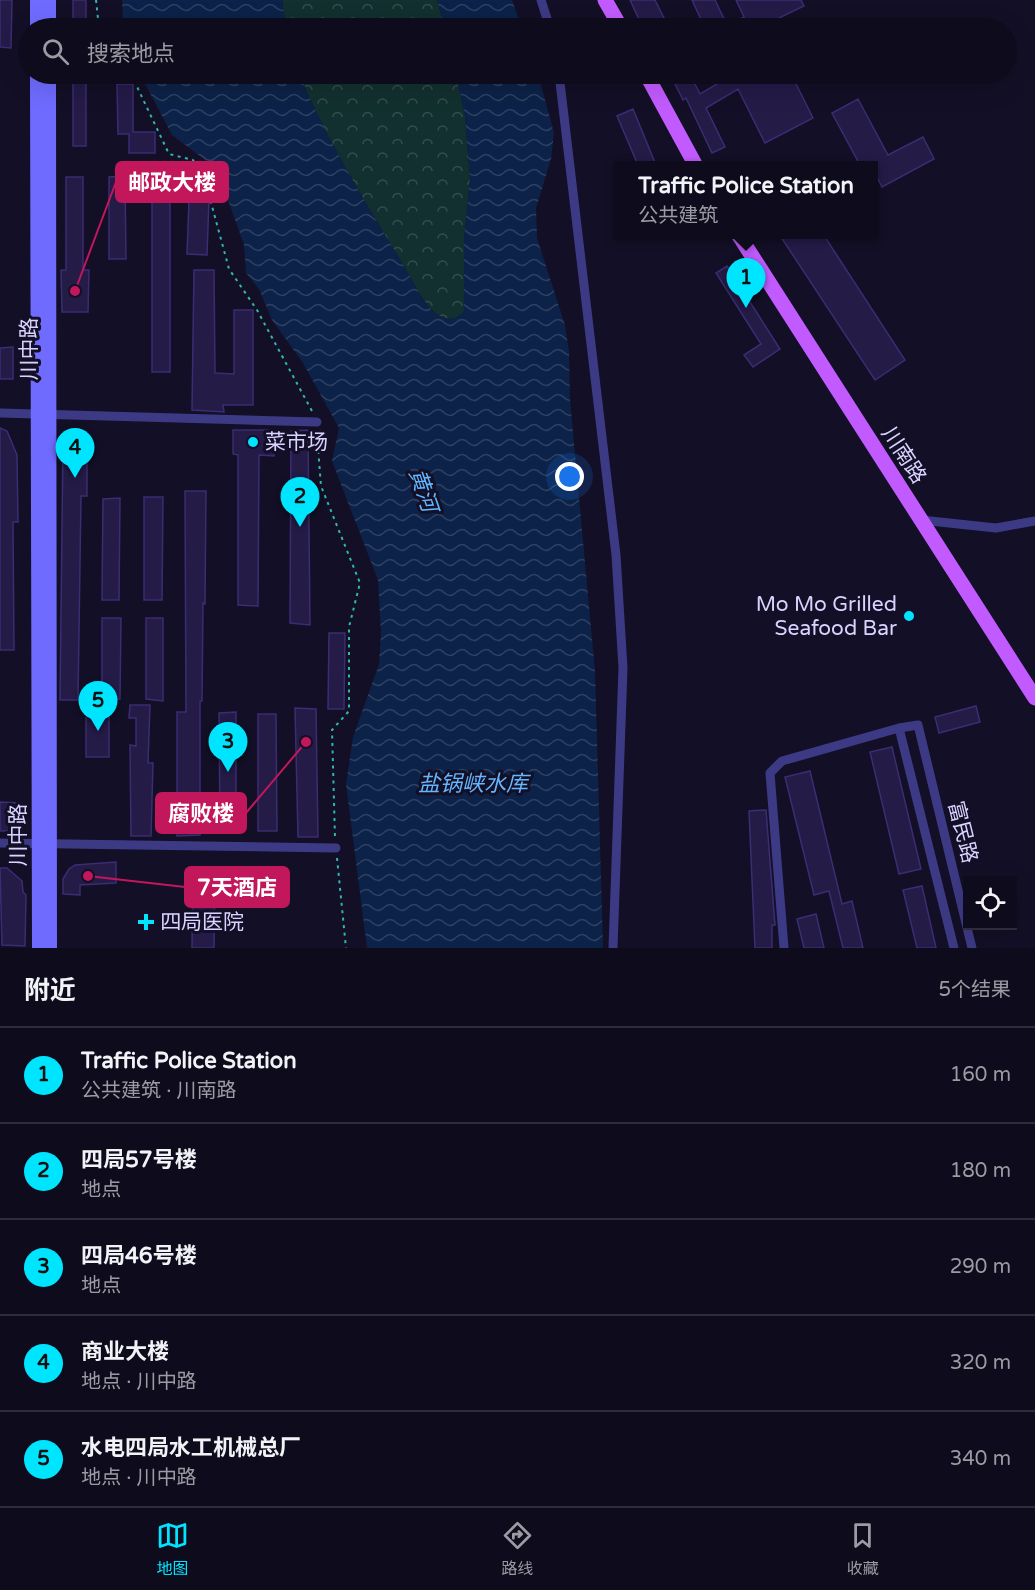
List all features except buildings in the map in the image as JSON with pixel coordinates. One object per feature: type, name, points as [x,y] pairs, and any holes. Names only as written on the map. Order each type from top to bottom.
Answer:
[{"type":"main road","points":[[605,0],[615,18]]},
{"type":"main road","points":[[651,84],[694,161]]},
{"type":"main road","name":"川南路","points":[[741,239],[1035,698]]},
{"type":"street","points":[[37,0],[37,18]]},
{"type":"street","points":[[49,0],[49,18]]},
{"type":"street","points":[[541,0],[547,18]]},
{"type":"street","name":"川中路","points":[[37,84],[44,413]]},
{"type":"street","name":"川中路","points":[[39,948],[44,843],[44,413],[49,84]]},
{"type":"street","points":[[560,84],[617,566],[623,668],[613,948]]},
{"type":"street","points":[[0,413],[317,422]]},
{"type":"street","points":[[921,520],[996,528],[1035,521]]},
{"type":"street","name":"富民路","points":[[954,948],[898,728],[918,725],[972,948]]},
{"type":"street","points":[[784,948],[770,773],[782,761],[898,728]]},
{"type":"street","points":[[0,843],[336,848]]},
{"type":"street","name":"川中路","points":[[44,843],[50,948]]},
{"type":"path","points":[[96,0],[98,18]]},
{"type":"path","points":[[136,84],[169,154],[193,160],[209,195],[229,269],[257,310],[322,431],[316,435],[321,486],[360,583],[349,627],[349,711],[332,730],[336,848],[346,948]]},
{"type":"green space","points":[[282,0],[437,0],[442,18],[285,18]]},
{"type":"green space","points":[[303,84],[458,84],[465,116],[470,179],[464,240],[464,312],[459,316],[450,319],[443,318],[424,301],[348,172]]},
{"type":"water","points":[[122,0],[282,0],[285,18],[123,18]]},
{"type":"water","points":[[437,0],[512,0],[518,18],[442,18]]},
{"type":"water","name":"盐锅峡水库","points":[[145,84],[303,84],[362,197],[420,294],[434,312],[443,318],[450,319],[459,316],[464,311],[464,240],[470,179],[465,116],[458,84],[541,84],[554,133],[551,159],[536,208],[537,238],[565,325],[569,352],[570,400],[595,671],[603,948],[367,948],[346,784],[353,737],[379,664],[381,633],[378,580],[332,461],[339,428],[303,363],[272,320],[259,289],[246,273],[244,245],[227,197],[204,159],[172,135]]},
{"type":"place","name":"邮政大楼","points":[[75,291]]},
{"type":"place","name":"Traffic Police Station","points":[[746,308]]},
{"type":"place","name":"菜市场","points":[[253,442]]},
{"type":"place","name":"商业大楼","points":[[75,478]]},
{"type":"place","name":"四局57号楼","points":[[300,527]]},
{"type":"place","name":"Mo Mo Grilled Seafood Bar","points":[[909,616]]},
{"type":"place","name":"水电四局水工机械总厂","points":[[98,731]]},
{"type":"place","name":"腐败楼","points":[[306,742]]},
{"type":"place","name":"四局46号楼","points":[[228,772]]},
{"type":"place","name":"7天酒店","points":[[88,876]]},
{"type":"place","name":"四局医院","points":[[146,922]]},
{"type":"water label","name":"黄河","points":[[424,490]]}]
